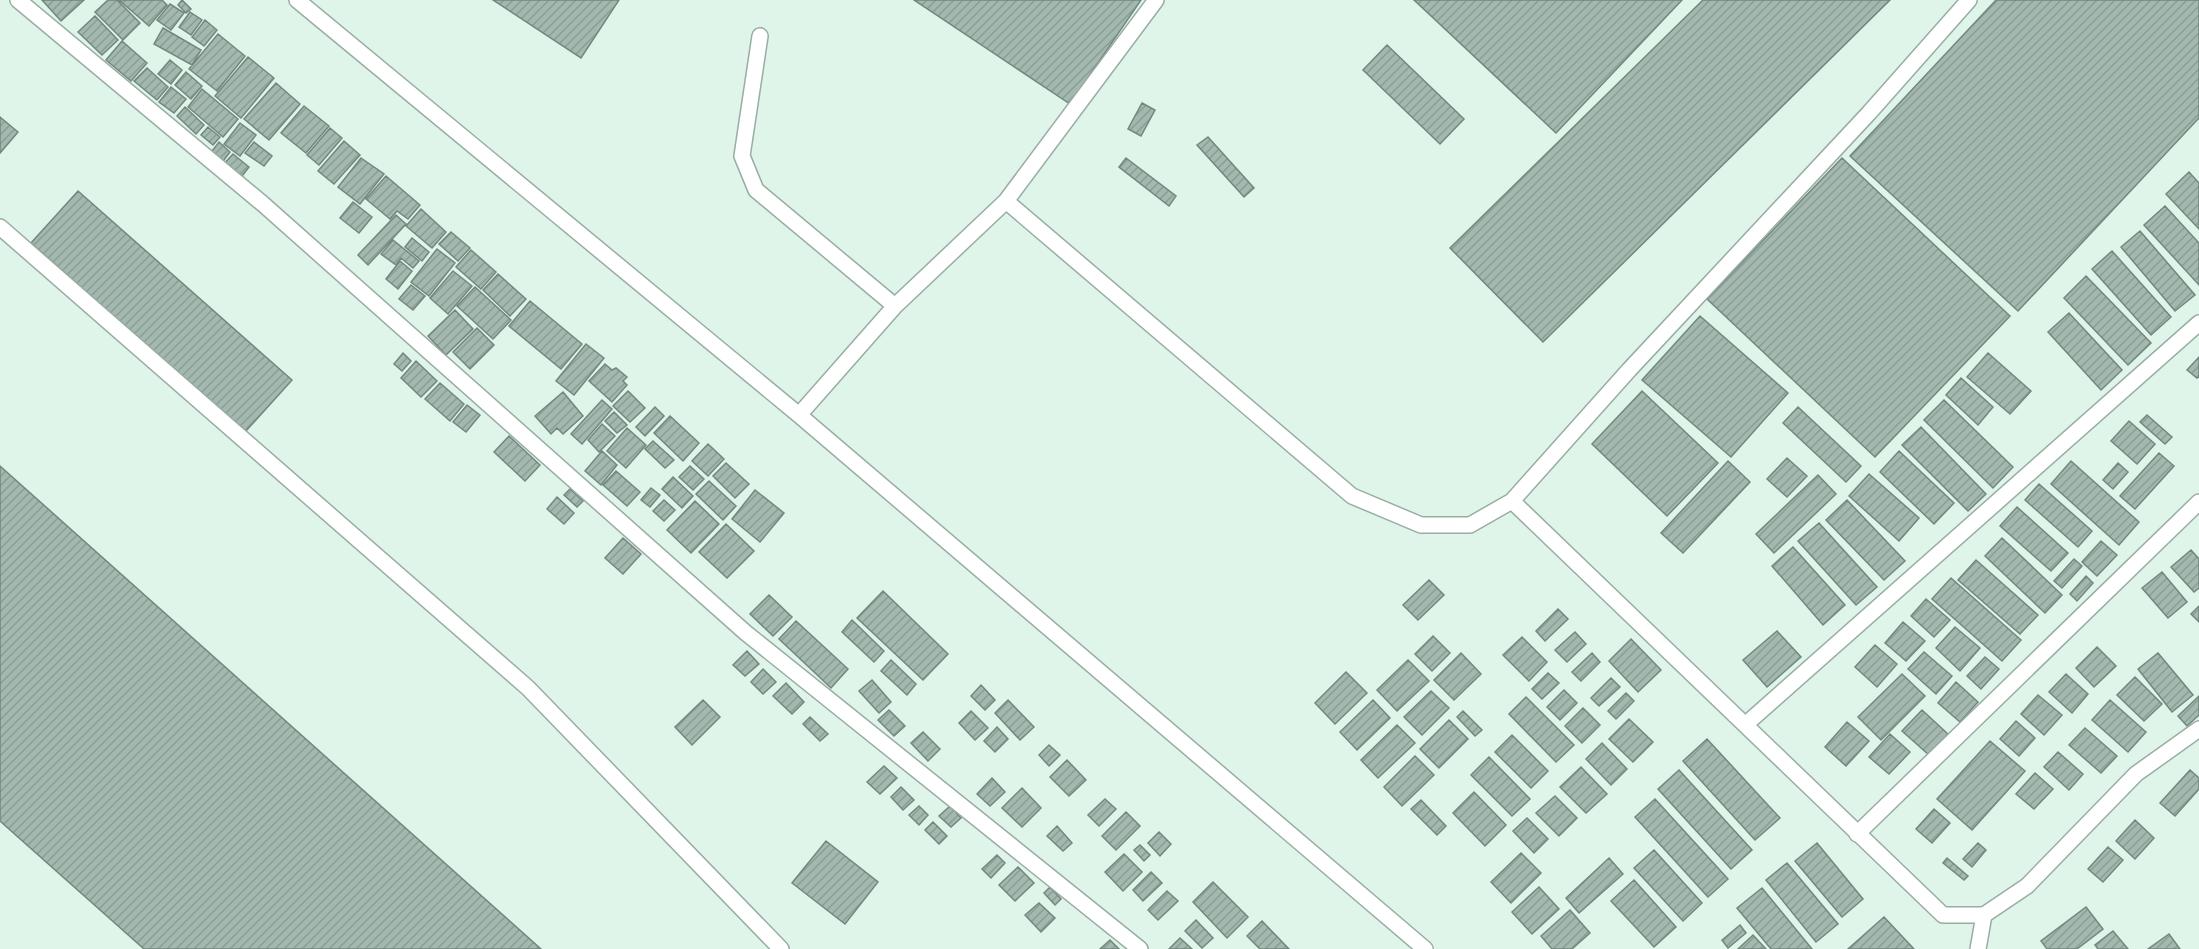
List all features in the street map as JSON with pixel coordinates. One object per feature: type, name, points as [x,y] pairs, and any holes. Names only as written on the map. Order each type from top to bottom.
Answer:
[{"type":"lane","points":[[18,0],[263,204],[746,633],[1140,949]]},
{"type":"lane","points":[[297,0],[798,415],[1425,949]]},
{"type":"lane","points":[[798,415],[895,306],[1006,201],[1156,0]]},
{"type":"lane","points":[[1006,201],[1352,496],[1421,525],[1470,525],[1512,501],[1621,379],[1869,113],[1968,0]]},
{"type":"lane","points":[[760,36],[742,156],[756,190],[895,306]]},
{"type":"lane","points":[[0,227],[528,688],[781,949]]},
{"type":"lane","points":[[1745,725],[2199,323]]},
{"type":"lane","points":[[1512,501],[1943,915],[1983,915],[2027,886],[2136,774],[2199,729]]},
{"type":"lane","points":[[1857,834],[2199,502]]},
{"type":"lane","points":[[1978,949],[1983,915]]},
{"type":"building","points":[[42,0],[84,0],[61,21]]},
{"type":"building","points":[[108,0],[117,0],[140,23],[123,40],[95,12]]},
{"type":"building","points":[[119,0],[162,0],[167,5],[149,26]]},
{"type":"building","points":[[182,0],[191,9],[186,13],[178,5]]},
{"type":"building","points":[[493,0],[619,0],[581,58]]},
{"type":"building","points":[[914,0],[1141,0],[1070,104]]},
{"type":"building","points":[[1414,0],[1682,0],[1556,133]]},
{"type":"building","points":[[1703,0],[1890,0],[1543,342],[1450,248]]},
{"type":"building","points":[[1996,0],[2199,0],[2199,118],[2018,311],[1850,156]]},
{"type":"building","points":[[170,4],[184,13],[171,30],[157,20]]},
{"type":"building","points":[[190,12],[202,20],[191,35],[179,27]]},
{"type":"building","points":[[95,16],[118,40],[102,55],[78,32]]},
{"type":"building","points":[[205,20],[217,30],[204,46],[192,37]]},
{"type":"building","points":[[163,28],[201,50],[192,65],[154,44]]},
{"type":"building","points":[[218,34],[245,56],[217,91],[189,69]]},
{"type":"building","points":[[122,41],[147,63],[131,81],[106,60]]},
{"type":"building","points":[[1387,45],[1464,119],[1440,144],[1363,70]]},
{"type":"building","points":[[248,57],[274,78],[241,118],[215,96]]},
{"type":"building","points":[[170,60],[182,70],[171,84],[158,74]]},
{"type":"building","points":[[147,68],[168,87],[157,100],[134,81]]},
{"type":"building","points":[[186,72],[202,86],[191,99],[175,85]]},
{"type":"building","points":[[276,83],[300,104],[269,140],[244,119]]},
{"type":"building","points":[[171,87],[186,99],[174,113],[159,102]]},
{"type":"building","points":[[202,89],[238,119],[223,137],[188,107]]},
{"type":"building","points":[[1142,103],[1155,110],[1141,136],[1128,129]]},
{"type":"building","points":[[304,106],[329,126],[306,153],[281,133]]},
{"type":"building","points":[[185,107],[204,125],[196,134],[177,116]]},
{"type":"building","points":[[0,117],[18,132],[0,153]]},
{"type":"building","points":[[240,123],[256,135],[240,156],[224,144]]},
{"type":"building","points":[[208,127],[220,137],[213,145],[201,135]]},
{"type":"building","points":[[330,128],[342,138],[319,165],[307,155]]},
{"type":"building","points":[[1208,137],[1254,188],[1244,197],[1197,145]]},
{"type":"building","points":[[344,141],[360,155],[334,184],[318,171]]},
{"type":"building","points":[[219,142],[230,152],[220,165],[209,155]]},
{"type":"building","points":[[254,142],[272,156],[264,166],[245,153]]},
{"type":"building","points":[[233,154],[249,167],[239,180],[222,166]]},
{"type":"building","points":[[361,158],[384,174],[360,204],[338,187]]},
{"type":"building","points":[[1126,158],[1176,196],[1169,206],[1119,167]]},
{"type":"building","points":[[1842,158],[2010,316],[1875,457],[1707,299]]},
{"type":"building","points":[[2189,172],[2199,183],[2199,229],[2166,194]]},
{"type":"building","points":[[386,176],[420,205],[408,219],[397,211],[390,219],[366,199]]},
{"type":"building","points":[[78,191],[292,380],[245,432],[31,243]]},
{"type":"building","points":[[353,202],[372,217],[359,233],[340,218]]},
{"type":"building","points":[[2165,206],[2199,243],[2199,285],[2144,225]]},
{"type":"building","points":[[421,209],[446,232],[432,248],[406,226]]},
{"type":"building","points":[[396,215],[406,224],[368,265],[358,255]]},
{"type":"building","points":[[2140,231],[2195,295],[2175,311],[2121,247]]},
{"type":"building","points":[[451,232],[470,248],[458,261],[439,244]]},
{"type":"building","points":[[412,238],[429,252],[422,261],[405,247]]},
{"type":"building","points":[[393,240],[419,261],[413,268],[401,258],[396,265],[381,254]]},
{"type":"building","points":[[437,249],[455,263],[429,296],[411,282]]},
{"type":"building","points":[[471,250],[496,272],[481,289],[456,267]]},
{"type":"building","points":[[2112,251],[2171,317],[2151,335],[2092,269]]},
{"type":"building","points":[[400,261],[412,271],[398,289],[386,279]]},
{"type":"building","points":[[453,271],[472,286],[448,314],[430,298]]},
{"type":"building","points":[[498,274],[526,299],[510,316],[483,290]]},
{"type":"building","points":[[2086,276],[2151,343],[2128,365],[2064,298]]},
{"type":"building","points":[[411,285],[425,296],[413,310],[399,299]]},
{"type":"building","points":[[475,287],[511,320],[493,339],[457,306]]},
{"type":"building","points":[[530,301],[582,344],[561,369],[509,326]]},
{"type":"building","points":[[455,310],[473,329],[446,355],[428,336]]},
{"type":"building","points":[[2069,313],[2122,370],[2101,390],[2048,332]]},
{"type":"building","points":[[1700,316],[1788,393],[1731,457],[1642,380]]},
{"type":"building","points":[[477,328],[494,345],[470,369],[453,352]]},
{"type":"building","points":[[586,344],[604,358],[574,395],[556,381]]},
{"type":"building","points":[[403,353],[411,361],[402,371],[394,364]]},
{"type":"building","points":[[1988,353],[2031,391],[2010,414],[1967,377]]},
{"type":"building","points":[[2199,357],[2199,377],[2197,378],[2187,370]]},
{"type":"building","points":[[416,361],[437,381],[421,397],[401,378]]},
{"type":"building","points":[[605,364],[612,370],[616,368],[627,377],[623,381],[627,385],[612,402],[589,381]]},
{"type":"building","points":[[1961,378],[1993,407],[1978,425],[1946,395]]},
{"type":"building","points":[[440,383],[464,404],[450,421],[425,399]]},
{"type":"building","points":[[628,391],[645,408],[630,422],[613,406]]},
{"type":"building","points":[[1642,391],[1718,463],[1667,516],[1592,444]]},
{"type":"building","points":[[563,392],[583,416],[563,434],[557,428],[551,434],[535,416]]},
{"type":"building","points":[[602,400],[612,409],[582,444],[571,434]]},
{"type":"building","points":[[1944,400],[2013,467],[1993,488],[1924,420]]},
{"type":"building","points":[[467,405],[480,415],[466,432],[453,422]]},
{"type":"building","points":[[655,407],[664,416],[645,436],[636,427]]},
{"type":"building","points":[[1798,407],[1861,466],[1846,482],[1783,423]]},
{"type":"building","points":[[614,412],[627,425],[617,433],[605,421]]},
{"type":"building","points":[[2147,415],[2172,437],[2165,444],[2140,422]]},
{"type":"building","points":[[670,416],[699,443],[683,461],[654,433]]},
{"type":"building","points":[[2129,421],[2155,444],[2137,464],[2111,441]]},
{"type":"building","points":[[602,424],[615,436],[599,452],[588,440]]},
{"type":"building","points":[[1921,427],[1986,494],[1968,511],[1902,445]]},
{"type":"building","points":[[627,428],[646,445],[626,468],[607,451]]},
{"type":"building","points":[[509,436],[540,465],[525,481],[494,452]]},
{"type":"building","points":[[653,441],[674,460],[665,468],[645,449]]},
{"type":"building","points":[[708,444],[724,459],[708,476],[692,461]]},
{"type":"building","points":[[602,451],[617,465],[601,485],[585,471]]},
{"type":"building","points":[[1899,451],[1954,503],[1934,524],[1880,472]]},
{"type":"building","points":[[2159,453],[2174,466],[2135,509],[2120,496]]},
{"type":"building","points":[[1787,458],[1807,476],[1787,497],[1767,479]]},
{"type":"building","points":[[1728,461],[1750,482],[1683,553],[1661,533]]},
{"type":"building","points":[[2071,461],[2139,522],[2119,545],[2051,484]]},
{"type":"building","points":[[726,463],[749,484],[735,498],[713,476]]},
{"type":"building","points":[[2118,463],[2128,472],[2113,489],[2103,480]]},
{"type":"building","points":[[0,466],[541,949],[144,949],[0,821]]},
{"type":"building","points":[[690,466],[704,479],[693,490],[679,477]]},
{"type":"building","points":[[616,471],[640,492],[627,506],[603,485]]},
{"type":"building","points":[[1869,474],[1919,518],[1899,541],[1849,496]]},
{"type":"building","points":[[1818,475],[1836,494],[1774,553],[1756,534]]},
{"type":"building","points":[[673,477],[693,496],[682,508],[662,489]]},
{"type":"building","points":[[709,481],[736,506],[723,520],[696,494]]},
{"type":"building","points":[[2039,484],[2092,531],[2078,547],[2025,500]]},
{"type":"building","points":[[651,488],[660,495],[650,507],[641,500]]},
{"type":"building","points":[[570,489],[583,501],[577,507],[564,495]]},
{"type":"building","points":[[755,490],[784,513],[760,542],[732,519]]},
{"type":"building","points":[[557,497],[574,513],[564,524],[547,509]]},
{"type":"building","points":[[664,500],[675,510],[664,521],[653,511]]},
{"type":"building","points":[[1847,500],[1905,561],[1884,580],[1826,520]]},
{"type":"building","points":[[695,501],[719,524],[691,553],[667,530]]},
{"type":"building","points":[[2017,507],[2068,553],[2051,571],[2000,526]]},
{"type":"building","points":[[1819,523],[1877,587],[1856,605],[1798,541]]},
{"type":"building","points":[[726,524],[754,551],[727,578],[699,552]]},
{"type":"building","points":[[623,538],[641,554],[623,574],[605,558]]},
{"type":"building","points":[[2002,538],[2062,595],[2045,613],[1985,556]]},
{"type":"building","points":[[2101,541],[2117,555],[2097,576],[2082,562]]},
{"type":"building","points":[[1793,547],[1845,605],[1823,625],[1772,566]]},
{"type":"building","points":[[2191,550],[2199,559],[2199,588],[2194,592],[2171,567]]},
{"type":"building","points":[[2074,559],[2082,566],[2062,588],[2054,581]]},
{"type":"building","points":[[1976,560],[2038,615],[2020,634],[1958,580]]},
{"type":"building","points":[[2162,572],[2187,602],[2168,618],[2142,588]]},
{"type":"building","points":[[2086,576],[2093,583],[2077,601],[2070,594]]},
{"type":"building","points":[[1951,578],[2021,640],[2002,661],[1932,599]]},
{"type":"building","points":[[1429,580],[1444,595],[1418,620],[1403,605]]},
{"type":"building","points":[[883,591],[948,654],[923,680],[857,618]]},
{"type":"building","points":[[769,595],[792,617],[773,636],[750,614]]},
{"type":"building","points":[[1926,599],[1950,620],[1934,637],[1911,616]]},
{"type":"building","points":[[2199,606],[2199,622],[2191,614]]},
{"type":"building","points":[[1558,609],[1568,619],[1545,641],[1536,631]]},
{"type":"building","points":[[852,620],[884,651],[874,662],[842,632]]},
{"type":"building","points":[[796,621],[848,669],[831,688],[779,639]]},
{"type":"building","points":[[1903,622],[1925,641],[1906,661],[1885,643]]},
{"type":"building","points":[[1955,627],[1980,648],[1960,671],[1936,648]]},
{"type":"building","points":[[1777,631],[1801,657],[1767,687],[1743,660]]},
{"type":"building","points":[[1575,632],[1586,644],[1567,662],[1555,650]]},
{"type":"building","points":[[1433,636],[1450,653],[1432,671],[1415,654]]},
{"type":"building","points":[[1522,637],[1547,662],[1529,681],[1503,655]]},
{"type":"building","points":[[1631,639],[1661,670],[1638,692],[1609,661]]},
{"type":"building","points":[[1875,645],[1897,664],[1877,687],[1855,667]]},
{"type":"building","points":[[2097,647],[2116,666],[2094,687],[2076,668]]},
{"type":"building","points":[[747,651],[759,664],[745,676],[733,665]]},
{"type":"building","points":[[1924,652],[1952,676],[1936,694],[1908,669]]},
{"type":"building","points":[[1461,653],[1481,674],[1454,700],[1434,680]]},
{"type":"building","points":[[1592,653],[1600,662],[1581,681],[1572,672]]},
{"type":"building","points":[[2158,653],[2193,695],[2172,712],[2138,669]]},
{"type":"building","points":[[1985,657],[1999,669],[1981,689],[1967,676]]},
{"type":"building","points":[[891,660],[916,684],[907,695],[881,671]]},
{"type":"building","points":[[1408,660],[1429,681],[1397,711],[1377,690]]},
{"type":"building","points":[[763,669],[776,682],[763,694],[751,682]]},
{"type":"building","points":[[1346,672],[1367,693],[1335,724],[1315,703]]},
{"type":"building","points":[[1548,673],[1559,683],[1542,699],[1532,689]]},
{"type":"building","points":[[1902,674],[1925,696],[1881,740],[1858,717]]},
{"type":"building","points":[[2066,674],[2088,694],[2072,713],[2049,692]]},
{"type":"building","points":[[2135,677],[2162,704],[2144,721],[2117,695]]},
{"type":"building","points":[[1611,678],[1620,687],[1599,706],[1591,698]]},
{"type":"building","points":[[872,680],[891,702],[879,713],[859,691]]},
{"type":"building","points":[[1956,682],[1978,702],[1960,722],[1938,703]]},
{"type":"building","points":[[786,683],[804,702],[792,714],[773,696]]},
{"type":"building","points":[[981,685],[995,700],[985,710],[971,696]]},
{"type":"building","points":[[1564,690],[1577,703],[1560,720],[1547,707]]},
{"type":"building","points":[[1431,691],[1449,708],[1422,735],[1404,717]]},
{"type":"building","points":[[1626,693],[1634,701],[1616,719],[1608,711]]},
{"type":"building","points":[[2038,695],[2062,715],[2044,735],[2021,714]]},
{"type":"building","points":[[2199,696],[2199,715],[2187,726],[2178,716]]},
{"type":"building","points":[[1526,697],[1574,745],[1556,762],[1509,714]]},
{"type":"building","points":[[703,700],[720,717],[692,745],[675,727]]},
{"type":"building","points":[[1008,700],[1034,727],[1020,740],[995,713]]},
{"type":"building","points":[[1373,700],[1390,718],[1357,750],[1340,732]]},
{"type":"building","points":[[2110,700],[2146,732],[2128,752],[2092,720]]},
{"type":"building","points":[[1583,708],[1600,725],[1582,743],[1565,726]]},
{"type":"building","points":[[889,710],[905,726],[894,736],[878,720]]},
{"type":"building","points":[[1922,710],[1948,734],[1930,756],[1902,731]]},
{"type":"building","points":[[971,711],[988,728],[975,740],[959,723]]},
{"type":"building","points":[[1463,711],[1482,730],[1475,736],[1457,717]]},
{"type":"building","points":[[810,717],[828,734],[820,741],[803,724]]},
{"type":"building","points":[[1629,719],[1653,742],[1633,762],[1609,739]]},
{"type":"building","points":[[1449,720],[1468,739],[1439,768],[1420,749]]},
{"type":"building","points":[[2016,721],[2035,738],[2019,756],[2000,739]]},
{"type":"building","points":[[1847,722],[1869,741],[1846,766],[1825,747]]},
{"type":"building","points":[[1397,725],[1415,743],[1378,778],[1361,760]]},
{"type":"building","points":[[997,727],[1008,739],[995,752],[984,741]]},
{"type":"building","points":[[2085,728],[2117,756],[2101,773],[2069,745]]},
{"type":"building","points":[[923,732],[940,749],[928,761],[911,743]]},
{"type":"building","points":[[1890,734],[1910,752],[1889,774],[1869,757]]},
{"type":"building","points":[[1512,735],[1548,771],[1531,788],[1495,752]]},
{"type":"building","points":[[1707,739],[1780,818],[1755,840],[1683,761]]},
{"type":"building","points":[[1990,741],[2025,771],[1972,830],[1937,799]]},
{"type":"building","points":[[1602,743],[1627,769],[1611,785],[1586,759]]},
{"type":"building","points":[[1049,745],[1060,755],[1049,766],[1039,755]]},
{"type":"building","points":[[2058,752],[2083,774],[2069,790],[2044,767]]},
{"type":"building","points":[[1415,756],[1434,775],[1402,806],[1384,787]]},
{"type":"building","points":[[1489,757],[1530,799],[1512,816],[1471,775]]},
{"type":"building","points":[[1067,760],[1086,780],[1069,796],[1050,777]]},
{"type":"building","points":[[884,766],[897,778],[880,794],[867,782]]},
{"type":"building","points":[[1581,767],[1607,794],[1586,813],[1560,787]]},
{"type":"building","points":[[1679,770],[1752,850],[1731,869],[1658,789]]},
{"type":"building","points":[[2190,770],[2199,778],[2199,789],[2175,816],[2160,803]]},
{"type":"building","points":[[2035,773],[2053,789],[2034,809],[2016,794]]},
{"type":"building","points":[[992,778],[1005,792],[990,806],[977,794]]},
{"type":"building","points":[[901,787],[914,800],[903,810],[891,797]]},
{"type":"building","points":[[1022,788],[1041,808],[1022,827],[1002,808]]},
{"type":"building","points":[[1474,792],[1506,825],[1485,846],[1453,813]]},
{"type":"building","points":[[1555,796],[1577,818],[1559,836],[1536,813]]},
{"type":"building","points":[[1105,799],[1116,809],[1099,826],[1088,815]]},
{"type":"building","points":[[1655,799],[1728,879],[1708,897],[1635,817]]},
{"type":"building","points":[[1421,800],[1446,826],[1437,835],[1411,809]]},
{"type":"building","points":[[919,806],[928,815],[919,825],[909,815]]},
{"type":"building","points":[[950,806],[961,818],[951,827],[939,816]]},
{"type":"building","points":[[1934,809],[1950,823],[1932,843],[1916,829]]},
{"type":"building","points":[[1126,812],[1140,826],[1116,850],[1102,836]]},
{"type":"building","points":[[1527,818],[1548,839],[1534,853],[1513,831]]},
{"type":"building","points":[[2135,820],[2154,838],[2135,859],[2116,841]]},
{"type":"building","points":[[933,822],[947,836],[939,844],[925,830]]},
{"type":"building","points":[[1057,826],[1072,843],[1063,851],[1047,836]]},
{"type":"building","points":[[1159,832],[1171,844],[1160,856],[1148,843]]},
{"type":"building","points":[[826,841],[878,882],[845,924],[792,883]]},
{"type":"building","points":[[1817,843],[1863,899],[1842,917],[1795,861]]},
{"type":"building","points":[[1978,843],[1986,850],[1972,867],[1963,859]]},
{"type":"building","points":[[1140,845],[1150,855],[1144,861],[1134,850]]},
{"type":"building","points":[[2108,847],[2123,860],[2103,882],[2088,869]]},
{"type":"building","points":[[1654,850],[1702,903],[1683,921],[1634,868]]},
{"type":"building","points":[[1521,853],[1541,873],[1511,903],[1491,882]]},
{"type":"building","points":[[1124,854],[1142,872],[1123,891],[1105,872]]},
{"type":"building","points":[[997,855],[1005,863],[991,878],[982,869]]},
{"type":"building","points":[[1609,858],[1623,874],[1579,913],[1566,898]]},
{"type":"building","points":[[1947,858],[1968,876],[1964,880],[1943,863]]},
{"type":"building","points":[[1787,863],[1838,924],[1816,942],[1766,880]]},
{"type":"building","points":[[1018,867],[1034,883],[1015,901],[999,885]]},
{"type":"building","points":[[1151,872],[1162,883],[1143,901],[1133,890]]},
{"type":"building","points":[[1634,880],[1676,927],[1654,947],[1611,901]]},
{"type":"building","points":[[1213,882],[1248,917],[1227,938],[1193,902]]},
{"type":"building","points":[[1050,887],[1061,899],[1055,905],[1044,893]]},
{"type":"building","points":[[1539,887],[1559,909],[1532,934],[1512,912]]},
{"type":"building","points":[[1762,888],[1812,949],[1771,949],[1737,908]]},
{"type":"building","points":[[1167,891],[1178,901],[1158,920],[1148,910]]},
{"type":"building","points":[[1039,903],[1055,918],[1041,932],[1025,915]]},
{"type":"building","points":[[2086,907],[2103,929],[2077,949],[2047,949],[2041,941]]},
{"type":"building","points":[[1570,910],[1590,933],[1572,949],[1552,949],[1541,936]]},
{"type":"building","points":[[1884,917],[1914,949],[1848,949]]},
{"type":"building","points":[[1196,920],[1213,938],[1202,948],[1185,931]]},
{"type":"building","points":[[1262,921],[1289,949],[1260,949],[1247,936]]},
{"type":"building","points":[[1740,925],[1746,933],[1728,948],[1722,940]]},
{"type":"building","points":[[2113,931],[2128,949],[2098,949],[2095,945]]},
{"type":"building","points":[[2169,934],[2180,949],[2148,949]]},
{"type":"building","points":[[1753,935],[1766,949],[1738,949]]},
{"type":"building","points":[[1180,938],[1192,949],[1169,949]]},
{"type":"building","points":[[1110,940],[1119,949],[1100,949]]}]
